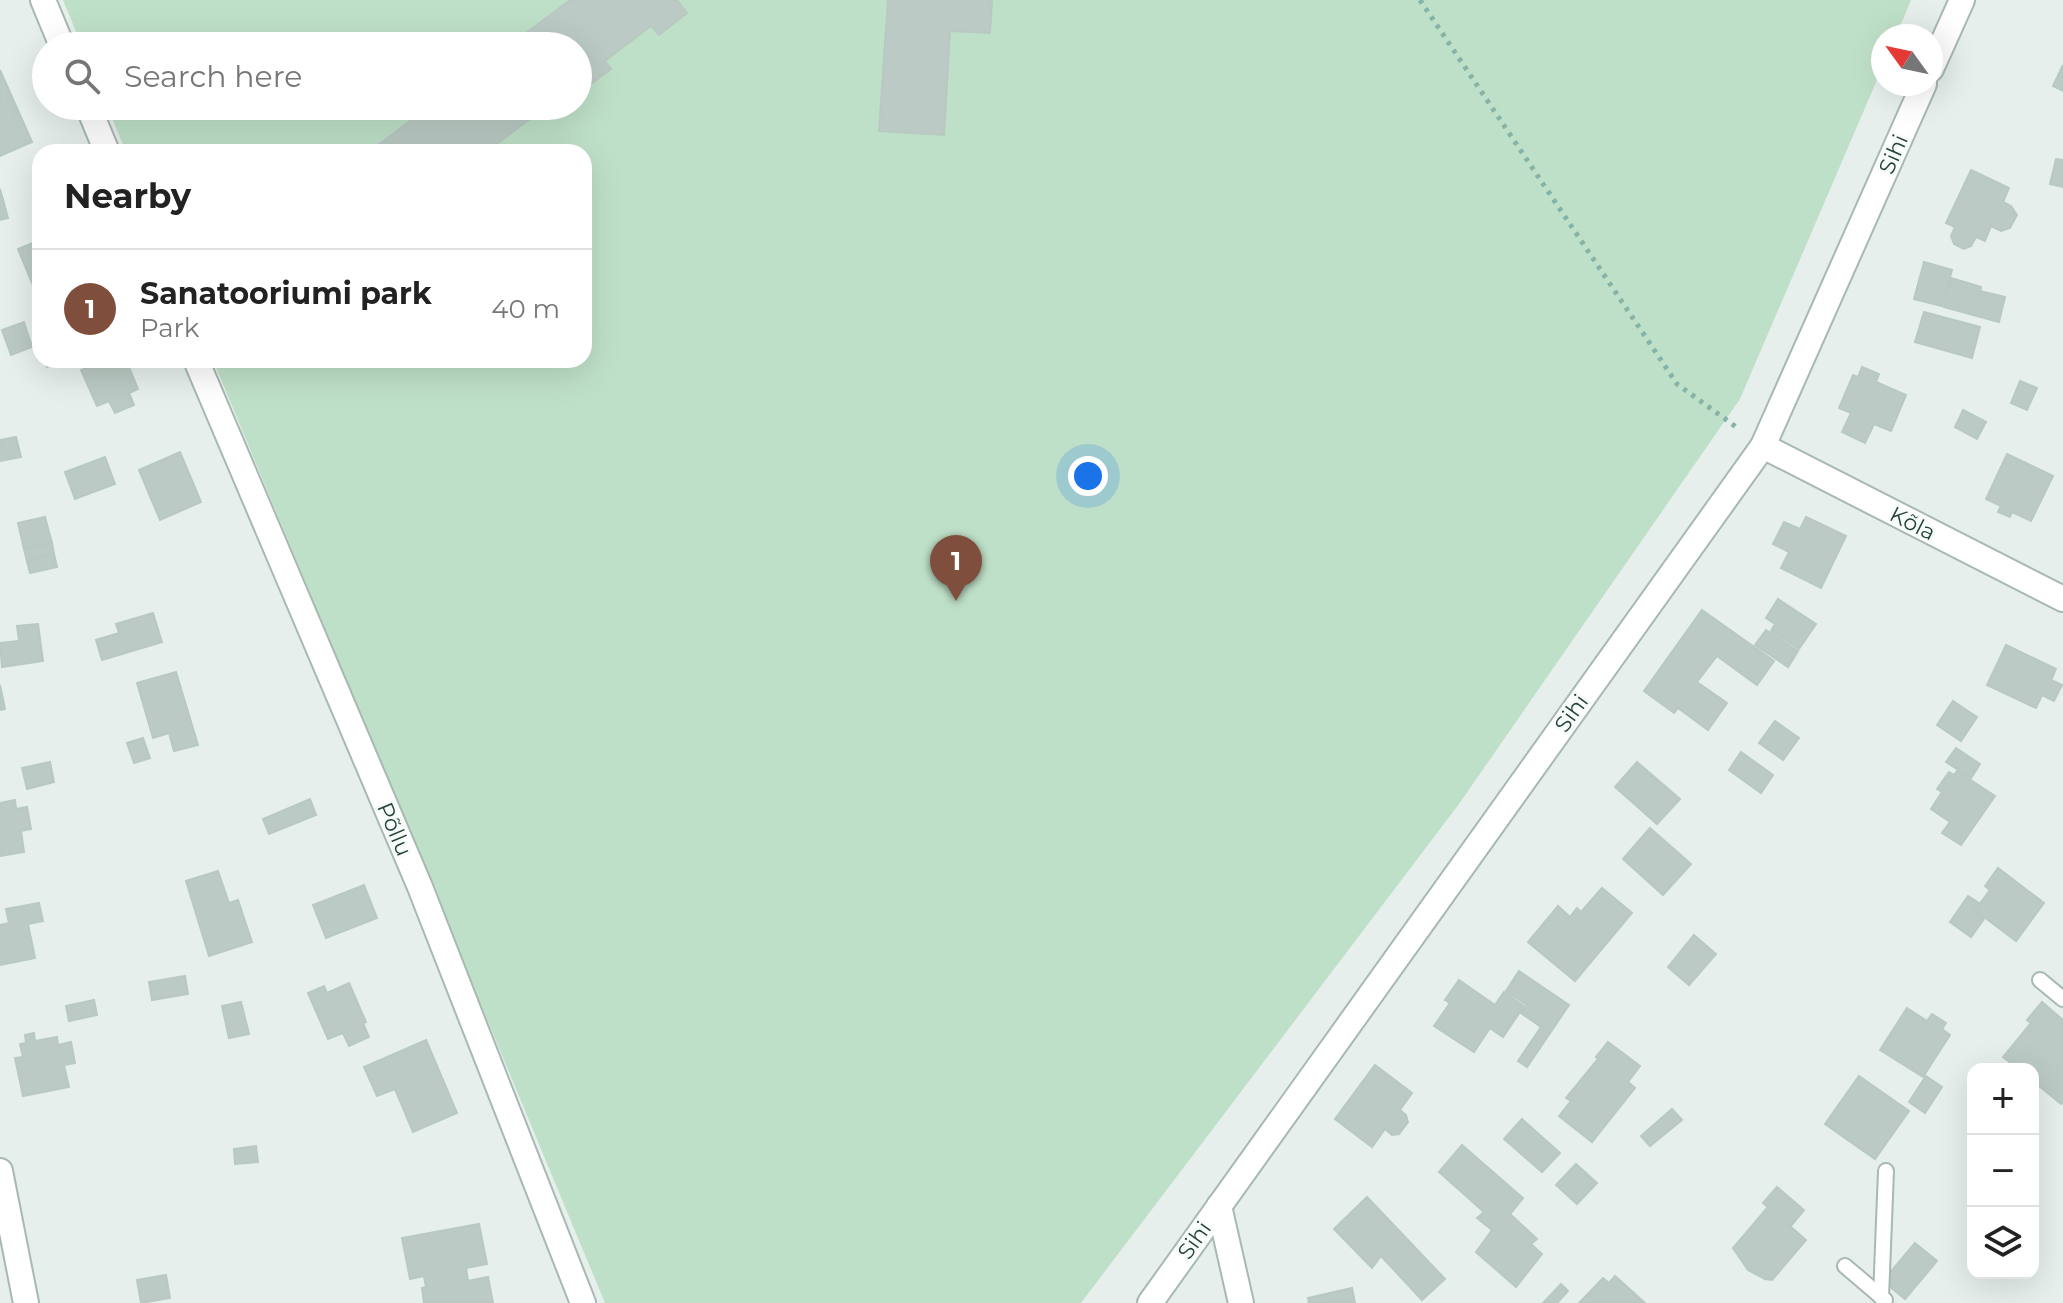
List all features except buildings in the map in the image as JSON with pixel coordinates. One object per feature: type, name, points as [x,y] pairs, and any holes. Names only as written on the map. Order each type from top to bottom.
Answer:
[{"type":"street","points":[[43,0],[56,32]]},
{"type":"street","points":[[1943,42],[1962,0]]},
{"type":"street","name":"Sihi","points":[[1150,1303],[1763,446],[1919,96]]},
{"type":"street","points":[[94,120],[104,144]]},
{"type":"street","name":"Põllu","points":[[199,368],[420,887],[583,1303]]},
{"type":"street","name":"Kõla","points":[[1763,446],[2063,599]]},
{"type":"street","points":[[0,1171],[26,1303]]},
{"type":"street","points":[[1219,1206],[1241,1303]]},
{"type":"lane","points":[[2040,980],[2063,999]]},
{"type":"lane","points":[[1885,1300],[1886,1171]]},
{"type":"lane","points":[[1845,1266],[1885,1300]]},
{"type":"path","points":[[1420,0],[1677,384],[1763,446]]},
{"type":"green space","points":[[63,0],[1911,0],[1901,24],[1871,24],[1871,94],[1740,399],[1459,804],[1081,1303],[605,1303],[216,368],[592,368],[592,144],[123,144],[113,120],[592,120],[592,32],[76,32]]},
{"type":"place","name":"Sanatooriumi park","points":[[956,601]]}]
